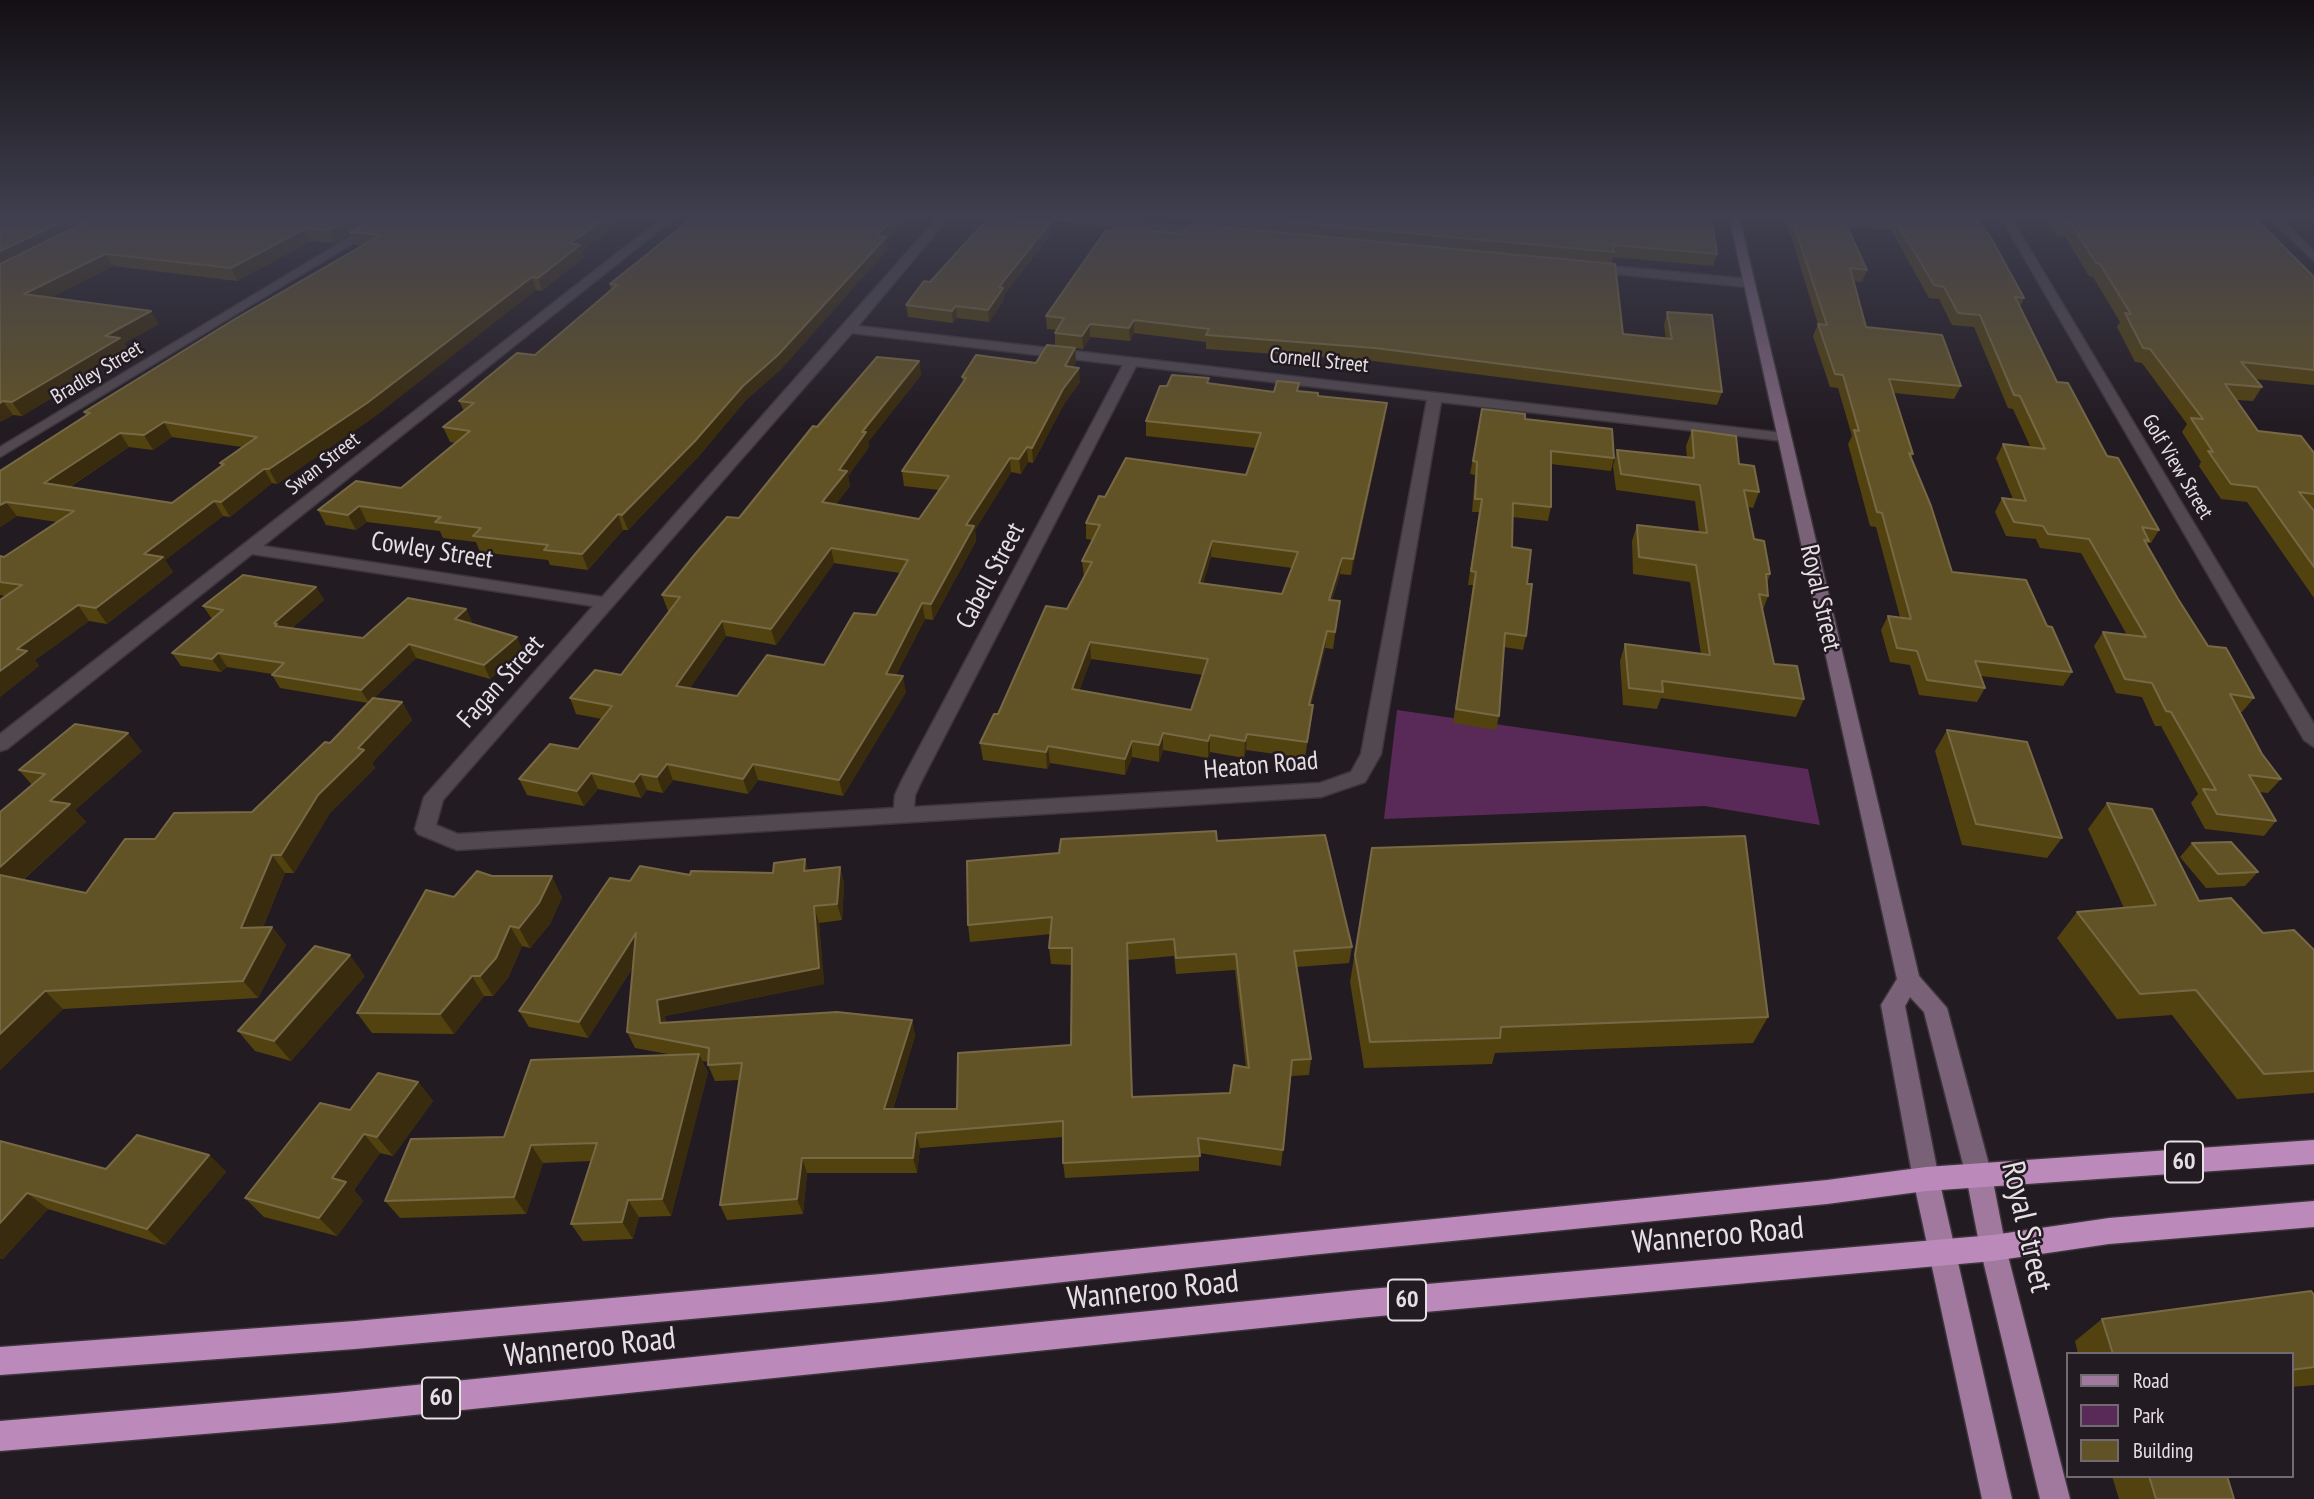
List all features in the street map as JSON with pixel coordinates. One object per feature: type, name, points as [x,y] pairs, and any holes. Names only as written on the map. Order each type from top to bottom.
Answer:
[{"type":"highway","name":"Wanneroo Road","points":[[0,1362],[355,1335],[881,1288],[1310,1242],[1827,1192],[1926,1179],[2314,1152]]},
{"type":"highway","name":"Wanneroo Road","points":[[0,1436],[336,1408],[1358,1304],[1993,1248],[2109,1231],[2314,1214]]},
{"type":"main road","name":"Royal Street","points":[[1749,286],[1909,980],[1935,1008],[1979,1176],[1993,1248],[2055,1499]]},
{"type":"main road","points":[[1909,980],[1892,1005],[1926,1179],[1997,1499]]},
{"type":"street","name":"Bradley Street","points":[[0,453],[277,286]]},
{"type":"street","name":"Swan Street","points":[[0,744],[583,286]]},
{"type":"street","name":"Fagan Street","points":[[886,286],[434,797],[425,829],[457,842],[903,817]]},
{"type":"street","name":"Golf View Street","points":[[2046,286],[2314,740]]},
{"type":"street","name":"Cornell Street","points":[[849,329],[1783,437]]},
{"type":"street","name":"Cabell Street","points":[[903,817],[905,795],[912,780],[1132,362]]},
{"type":"street","name":"Heaton Road","points":[[903,817],[1321,790],[1358,777],[1371,754],[1435,395]]},
{"type":"street","name":"Cowley Street","points":[[251,548],[606,603]]},
{"type":"green space","points":[[1397,710],[1808,769],[1820,825],[1705,806],[1384,819]]},
{"type":"building","points":[[0,286],[40,286],[24,294],[151,311],[105,336],[120,338],[12,402],[0,403]]},
{"type":"building","points":[[292,286],[520,286],[367,403],[269,469],[264,469],[221,502],[214,501],[144,554],[163,557],[96,608],[78,605],[17,649],[27,651],[0,671],[0,600],[22,585],[0,582],[0,556],[4,557],[74,511],[6,502],[0,505],[0,471],[90,413],[84,412]],"holes":[[[164,422],[257,437],[220,463],[224,464],[172,503],[44,483],[120,433],[144,435]]]},
{"type":"building","points":[[616,286],[841,286],[778,355],[743,386],[695,441],[622,515],[618,514],[582,554],[544,550],[548,545],[473,536],[481,528],[435,522],[441,517],[359,506],[348,515],[318,510],[356,481],[401,488],[470,431],[443,427],[474,403],[459,401],[517,353],[535,355]]},
{"type":"building","points":[[920,286],[1003,288],[988,310],[956,306],[952,311],[906,305]]},
{"type":"building","points":[[1067,286],[1618,286],[1623,334],[1672,339],[1667,312],[1712,315],[1722,392],[1375,348],[1206,335],[1209,329],[1134,320],[1129,328],[1090,324],[1082,336],[1055,333],[1064,318],[1046,316]]},
{"type":"building","points":[[1814,286],[1855,286],[1866,327],[1942,335],[1961,386],[1889,379],[1913,454],[1909,453],[1931,506],[1952,572],[2026,580],[2047,626],[2052,627],[2072,672],[1975,661],[1985,688],[1927,680],[1917,651],[1897,648],[1888,616],[1911,619],[1882,513],[1877,512],[1854,430],[1859,431],[1843,375],[1835,374],[1818,324],[1827,325]]},
{"type":"building","points":[[1939,286],[2017,286],[2024,298],[2015,297],[2057,382],[2068,383],[2107,456],[2118,458],[2159,530],[2142,527],[2149,541],[2144,540],[2208,646],[2226,648],[2254,698],[2230,694],[2262,754],[2281,779],[2249,775],[2276,821],[2217,814],[2203,789],[2216,790],[2171,712],[2166,711],[2152,683],[2125,679],[2103,632],[2146,637],[2089,539],[2048,534],[2043,526],[2014,522],[2002,498],[2026,501],[2003,444],[2045,449],[2020,396],[2014,395],[1980,315],[1958,313],[1944,287]]},
{"type":"building","points":[[2114,286],[2314,286],[2314,370],[2241,362],[2262,387],[2225,384],[2258,431],[2301,436],[2314,453],[2314,494],[2299,492],[2314,511],[2314,567],[2257,487],[2231,484],[2208,451],[2213,452],[2191,418],[2203,419],[2150,349],[2143,348],[2125,313],[2131,314]]},
{"type":"building","points":[[1047,345],[1075,348],[1065,366],[1079,368],[1063,389],[1032,448],[1027,447],[1019,459],[1010,458],[966,525],[974,526],[931,604],[922,603],[886,674],[903,676],[839,780],[753,764],[743,779],[667,764],[657,777],[640,774],[634,782],[591,773],[577,791],[519,779],[550,744],[578,749],[612,706],[570,698],[595,670],[621,675],[680,597],[662,595],[727,517],[739,518],[813,426],[817,427],[877,357],[919,361],[862,432],[866,432],[839,470],[847,471],[822,502],[919,519],[949,476],[902,471],[966,378],[962,377],[976,355],[1036,363]],"holes":[[[831,548],[908,560],[876,615],[854,613],[824,665],[767,655],[737,696],[676,686],[722,621],[771,629]]]},
{"type":"building","points":[[1172,375],[1209,378],[1207,383],[1274,392],[1277,381],[1299,383],[1297,391],[1318,393],[1318,396],[1387,403],[1353,559],[1342,558],[1329,600],[1340,601],[1335,632],[1327,631],[1309,705],[1313,705],[1307,742],[1247,734],[1245,741],[1210,735],[1208,741],[1163,733],[1159,745],[1132,741],[1125,759],[1048,746],[1046,752],[980,743],[994,714],[998,714],[1046,606],[1067,609],[1092,562],[1082,561],[1100,525],[1086,523],[1099,496],[1105,497],[1126,458],[1246,475],[1261,433],[1146,421],[1160,386],[1167,386]],"holes":[[[1212,541],[1298,552],[1282,594],[1199,583]],[[1090,642],[1208,659],[1191,710],[1072,689]]]},
{"type":"building","points":[[1482,409],[1525,414],[1525,419],[1612,429],[1614,458],[1551,451],[1551,507],[1513,503],[1512,547],[1531,550],[1527,584],[1532,584],[1526,636],[1505,633],[1499,716],[1456,709],[1476,572],[1471,571],[1482,499],[1475,499],[1477,462],[1473,461]]},
{"type":"building","points":[[1692,430],[1736,436],[1739,464],[1754,466],[1759,492],[1744,490],[1754,539],[1764,541],[1770,574],[1766,574],[1768,596],[1759,594],[1774,664],[1797,666],[1804,699],[1662,681],[1663,692],[1629,688],[1625,644],[1710,655],[1696,565],[1639,557],[1637,525],[1707,533],[1700,485],[1621,474],[1617,450],[1694,458]]},
{"type":"building","points":[[243,575],[316,587],[274,623],[277,624],[275,626],[363,638],[408,598],[466,609],[455,619],[517,637],[484,665],[409,644],[361,690],[272,675],[284,663],[218,653],[212,659],[172,653],[223,610],[203,606]]},
{"type":"building","points":[[373,698],[402,702],[358,748],[364,750],[318,795],[281,855],[272,855],[241,928],[272,927],[243,981],[45,991],[0,1034],[0,875],[86,893],[125,839],[155,839],[174,813],[252,812],[325,742],[330,743]]},
{"type":"building","points":[[75,724],[128,733],[50,801],[70,804],[0,867],[0,812],[45,774],[19,770]]},
{"type":"building","points":[[1947,730],[2027,742],[2062,838],[1976,824]]},
{"type":"building","points":[[2107,803],[2152,809],[2199,901],[2231,898],[2263,933],[2294,930],[2314,950],[2314,1071],[2264,1074],[2196,990],[2140,994],[2077,912],[2156,905]]},
{"type":"building","points":[[1216,831],[1217,841],[1325,835],[1352,947],[1294,951],[1311,1059],[1292,1060],[1283,1150],[1198,1138],[1200,1156],[1063,1163],[1063,1121],[916,1133],[913,1158],[802,1158],[797,1199],[720,1205],[742,1063],[708,1065],[709,1048],[627,1032],[636,933],[579,1022],[519,1011],[610,878],[630,881],[640,866],[690,875],[691,871],[773,873],[774,863],[805,859],[804,871],[840,867],[837,904],[814,906],[819,968],[657,1000],[660,1023],[837,1012],[912,1020],[884,1109],[957,1109],[958,1053],[1071,1045],[1072,948],[1049,948],[1052,917],[968,925],[967,861],[1059,853],[1061,839]],"holes":[[[1174,939],[1176,958],[1236,954],[1249,1068],[1234,1065],[1230,1093],[1132,1097],[1127,943]]]},
{"type":"building","points":[[1745,836],[1768,1017],[1501,1027],[1500,1038],[1370,1042],[1355,955],[1372,848]]},
{"type":"building","points":[[2231,842],[2258,872],[2218,874],[2192,843]]},
{"type":"building","points":[[477,871],[492,876],[552,876],[539,903],[519,928],[510,926],[496,958],[480,976],[472,976],[440,1014],[357,1013],[426,890],[454,897]]},
{"type":"building","points":[[315,946],[350,955],[274,1041],[238,1031]]},
{"type":"building","points":[[699,1054],[662,1199],[628,1200],[622,1222],[571,1224],[597,1143],[531,1145],[514,1197],[385,1201],[411,1139],[504,1137],[531,1060]]},
{"type":"building","points":[[378,1073],[418,1082],[377,1137],[364,1134],[332,1178],[346,1182],[319,1218],[245,1198],[320,1103],[350,1110]]},
{"type":"building","points":[[137,1135],[209,1155],[147,1229],[27,1193],[0,1223],[0,1141],[106,1169]]},
{"type":"building","points":[[2311,1291],[2314,1295],[2314,1367],[2293,1370],[2293,1352],[2112,1352],[2102,1319]]},
{"type":"building","points":[[2150,1478],[2228,1478],[2234,1499],[2156,1499]]}]
